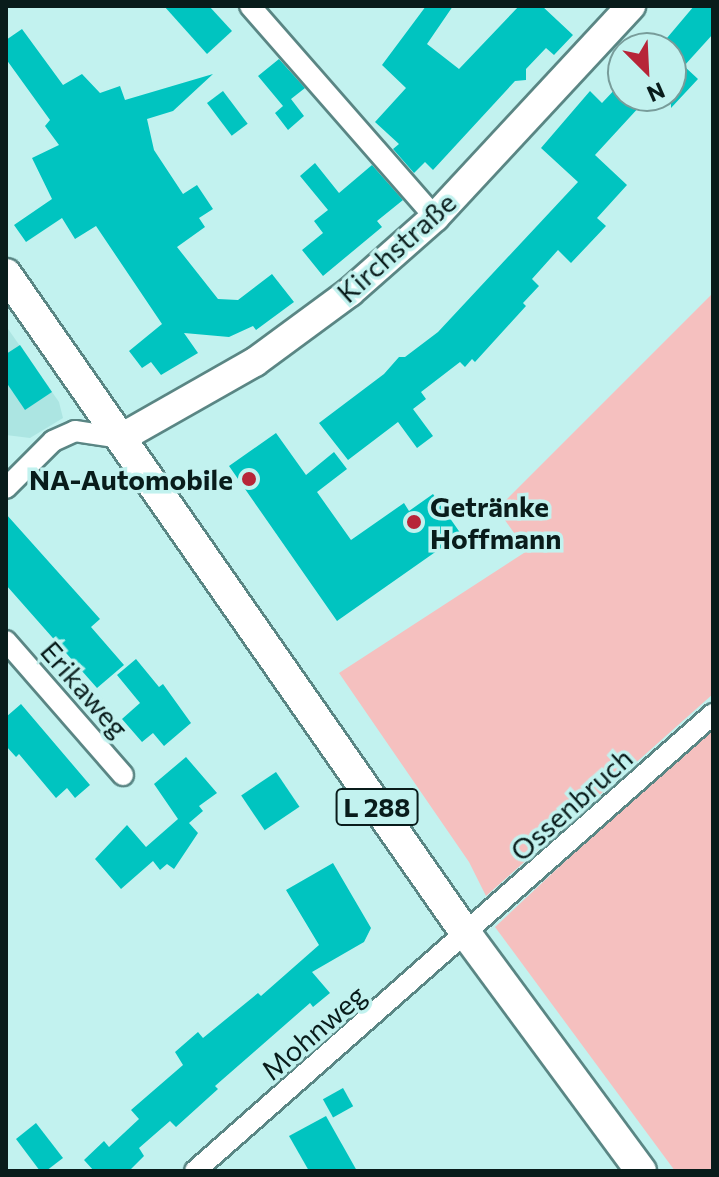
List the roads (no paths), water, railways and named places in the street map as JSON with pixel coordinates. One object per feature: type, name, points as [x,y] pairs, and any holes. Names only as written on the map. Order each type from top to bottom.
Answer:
[{"type":"main road","name":"L 288","points":[[6,274],[467,935],[641,1171]]},
{"type":"street","points":[[250,6],[435,217]]},
{"type":"street","name":"Kirchstraße","points":[[121,438],[255,362],[350,292],[435,217],[631,6]]},
{"type":"street","points":[[6,488],[53,441],[75,431],[121,438]]},
{"type":"street","name":"Erikaweg","points":[[6,641],[123,775]]},
{"type":"street","name":"Ossenbruch","points":[[467,935],[713,714]]},
{"type":"street","name":"Mohnweg","points":[[195,1171],[467,935]]},
{"type":"place","name":"NA-Automobile","points":[[249,479]]},
{"type":"place","name":"Getränke Hoffmann","points":[[414,522]]}]
